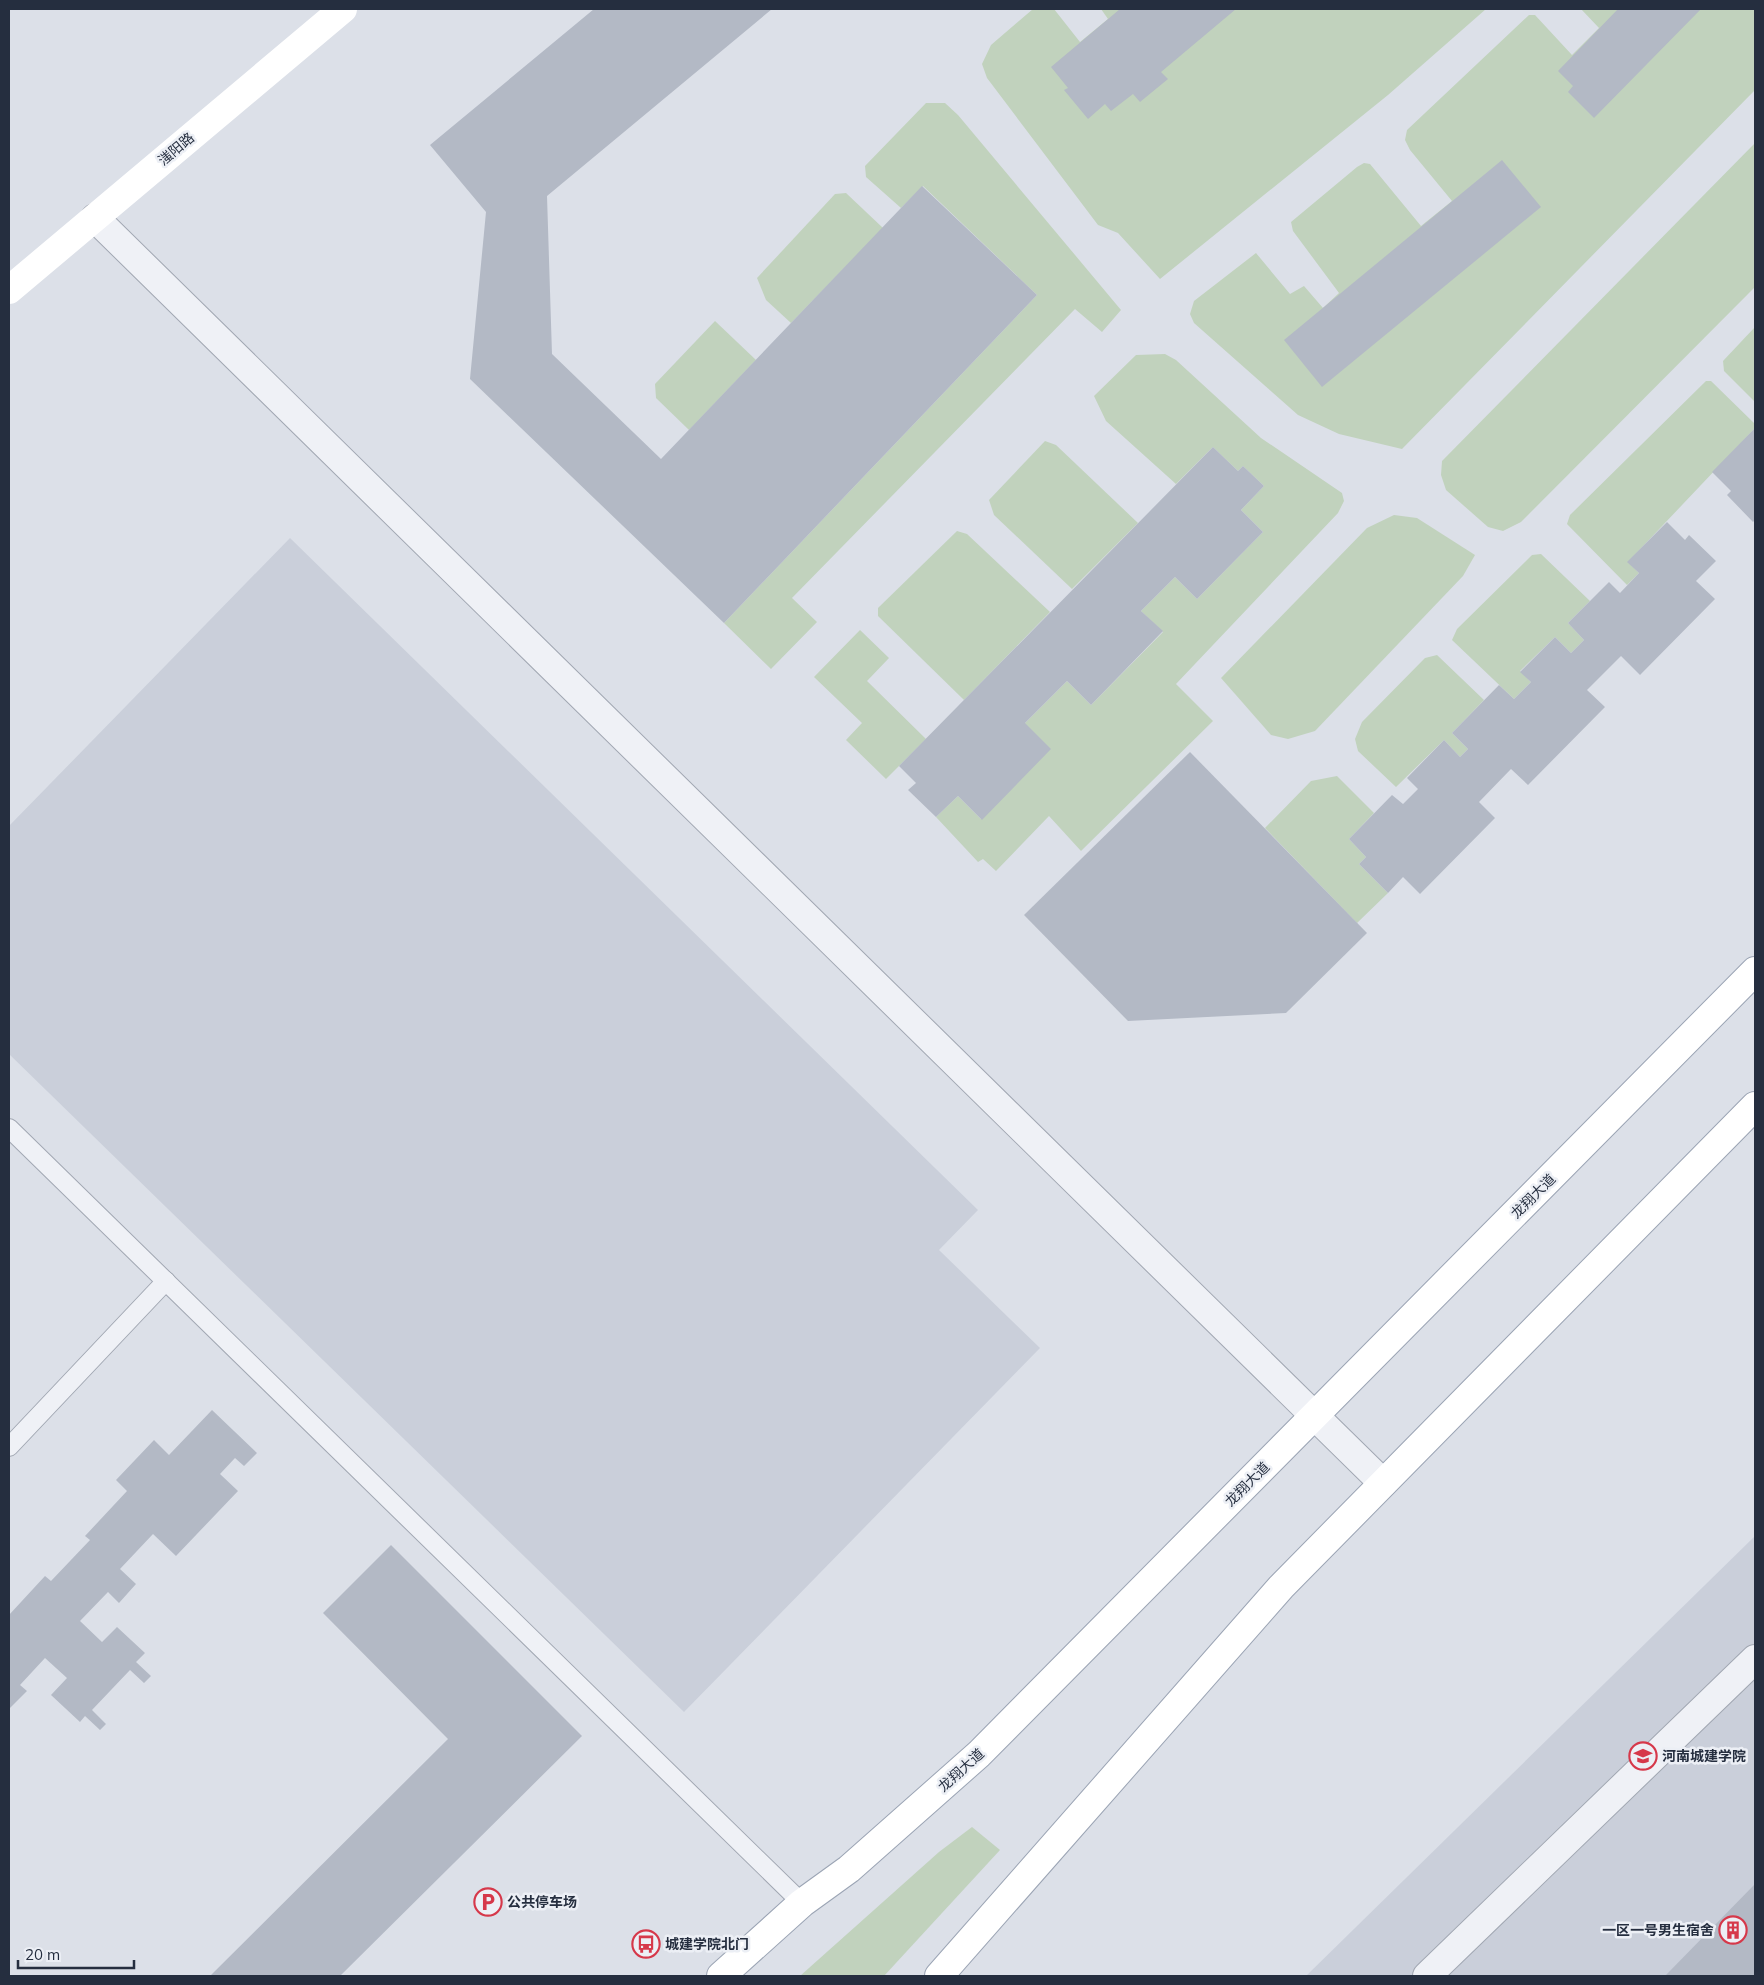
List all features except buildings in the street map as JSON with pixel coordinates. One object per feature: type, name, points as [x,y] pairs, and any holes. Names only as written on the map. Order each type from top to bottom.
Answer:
[{"type":"main road","name":"滍阳路","points":[[9,290],[343,9]]},
{"type":"main road","name":"龙翔大道","points":[[721,1976],[802,1903],[849,1869],[979,1754],[1755,971]]},
{"type":"main road","points":[[939,1976],[1281,1587],[1755,1106]]},
{"type":"street","points":[[95,218],[1383,1483]]},
{"type":"street","points":[[1427,1976],[1755,1659]]},
{"type":"lane","points":[[9,1128],[802,1903]]},
{"type":"lane","points":[[9,1447],[166,1281]]},
{"type":"shaded area","points":[[290,538],[978,1210],[939,1250],[1040,1348],[684,1712],[9,1054],[9,826]]},
{"type":"shaded area","name":"河南城建学院","points":[[1755,1536],[1755,1976],[1306,1976]]},
{"type":"green space","points":[[1033,9],[1054,9],[1080,42],[1108,19],[1101,9],[1486,9],[1388,95],[1160,279],[1118,233],[1098,225],[987,78],[982,64],[991,45]]},
{"type":"green space","points":[[1581,9],[1755,9],[1755,90],[1402,449],[1339,434],[1298,415],[1194,323],[1190,314],[1194,301],[1256,253],[1290,294],[1304,286],[1323,308],[1339,293],[1293,231],[1291,222],[1364,163],[1370,164],[1421,226],[1452,201],[1410,150],[1405,140],[1407,130],[1529,15],[1535,15],[1572,55],[1599,28]]},
{"type":"green space","points":[[926,103],[945,103],[958,115],[1121,310],[1102,332],[1075,309],[792,598],[817,622],[771,669],[724,623],[1037,295],[923,186],[901,208],[866,177],[865,166]]},
{"type":"green space","points":[[1755,143],[1755,287],[1521,522],[1503,531],[1488,527],[1446,490],[1441,475],[1442,461]]},
{"type":"green space","points":[[846,193],[883,228],[791,323],[766,300],[757,278],[835,194]]},
{"type":"green space","points":[[715,321],[756,360],[689,430],[656,398],[655,384]]},
{"type":"green space","points":[[1755,327],[1755,402],[1724,371],[1723,361]]},
{"type":"green space","points":[[1165,354],[1176,360],[1261,438],[1342,493],[1344,501],[1338,513],[1176,684],[1213,721],[1081,851],[1049,816],[996,871],[983,859],[978,862],[936,817],[958,796],[981,819],[1025,723],[1067,681],[1091,705],[1163,632],[1141,611],[1175,577],[1197,599],[1263,532],[1241,510],[1264,486],[1243,466],[1238,471],[1213,447],[1176,484],[1106,421],[1094,396],[1136,355]]},
{"type":"green space","points":[[1706,381],[1711,381],[1755,424],[1755,428],[1628,562],[1639,573],[1627,585],[1567,524],[1570,515]]},
{"type":"green space","points":[[1045,441],[1056,445],[1138,523],[1072,589],[994,515],[989,500]]},
{"type":"green space","points":[[1394,515],[1417,518],[1475,555],[1463,576],[1315,731],[1288,739],[1271,735],[1221,678],[1367,528]]},
{"type":"green space","points":[[957,531],[967,534],[1050,612],[964,700],[878,616],[878,608]]},
{"type":"green space","points":[[1541,554],[1590,601],[1568,623],[1584,640],[1571,653],[1555,637],[1520,671],[1531,682],[1514,699],[1452,640],[1457,629],[1532,555]]},
{"type":"green space","points":[[860,630],[889,658],[867,681],[926,739],[886,779],[846,740],[862,723],[814,677]]},
{"type":"green space","points":[[1437,655],[1484,700],[1452,733],[1468,749],[1460,757],[1444,740],[1396,787],[1358,751],[1355,739],[1362,722],[1425,658]]},
{"type":"green space","points":[[1337,776],[1374,813],[1349,839],[1366,857],[1359,864],[1388,893],[1357,923],[1265,828],[1311,781]]},
{"type":"green space","points":[[972,1827],[1000,1850],[884,1976],[800,1976],[939,1852]]},
{"type":"place","name":"河南城建学院","points":[[1643,1756]]},
{"type":"place","name":"公共停车场","points":[[488,1902]]},
{"type":"place","name":"一区一号男生宿舍","points":[[1733,1930]]},
{"type":"place","name":"城建学院北门","points":[[646,1944]]}]
